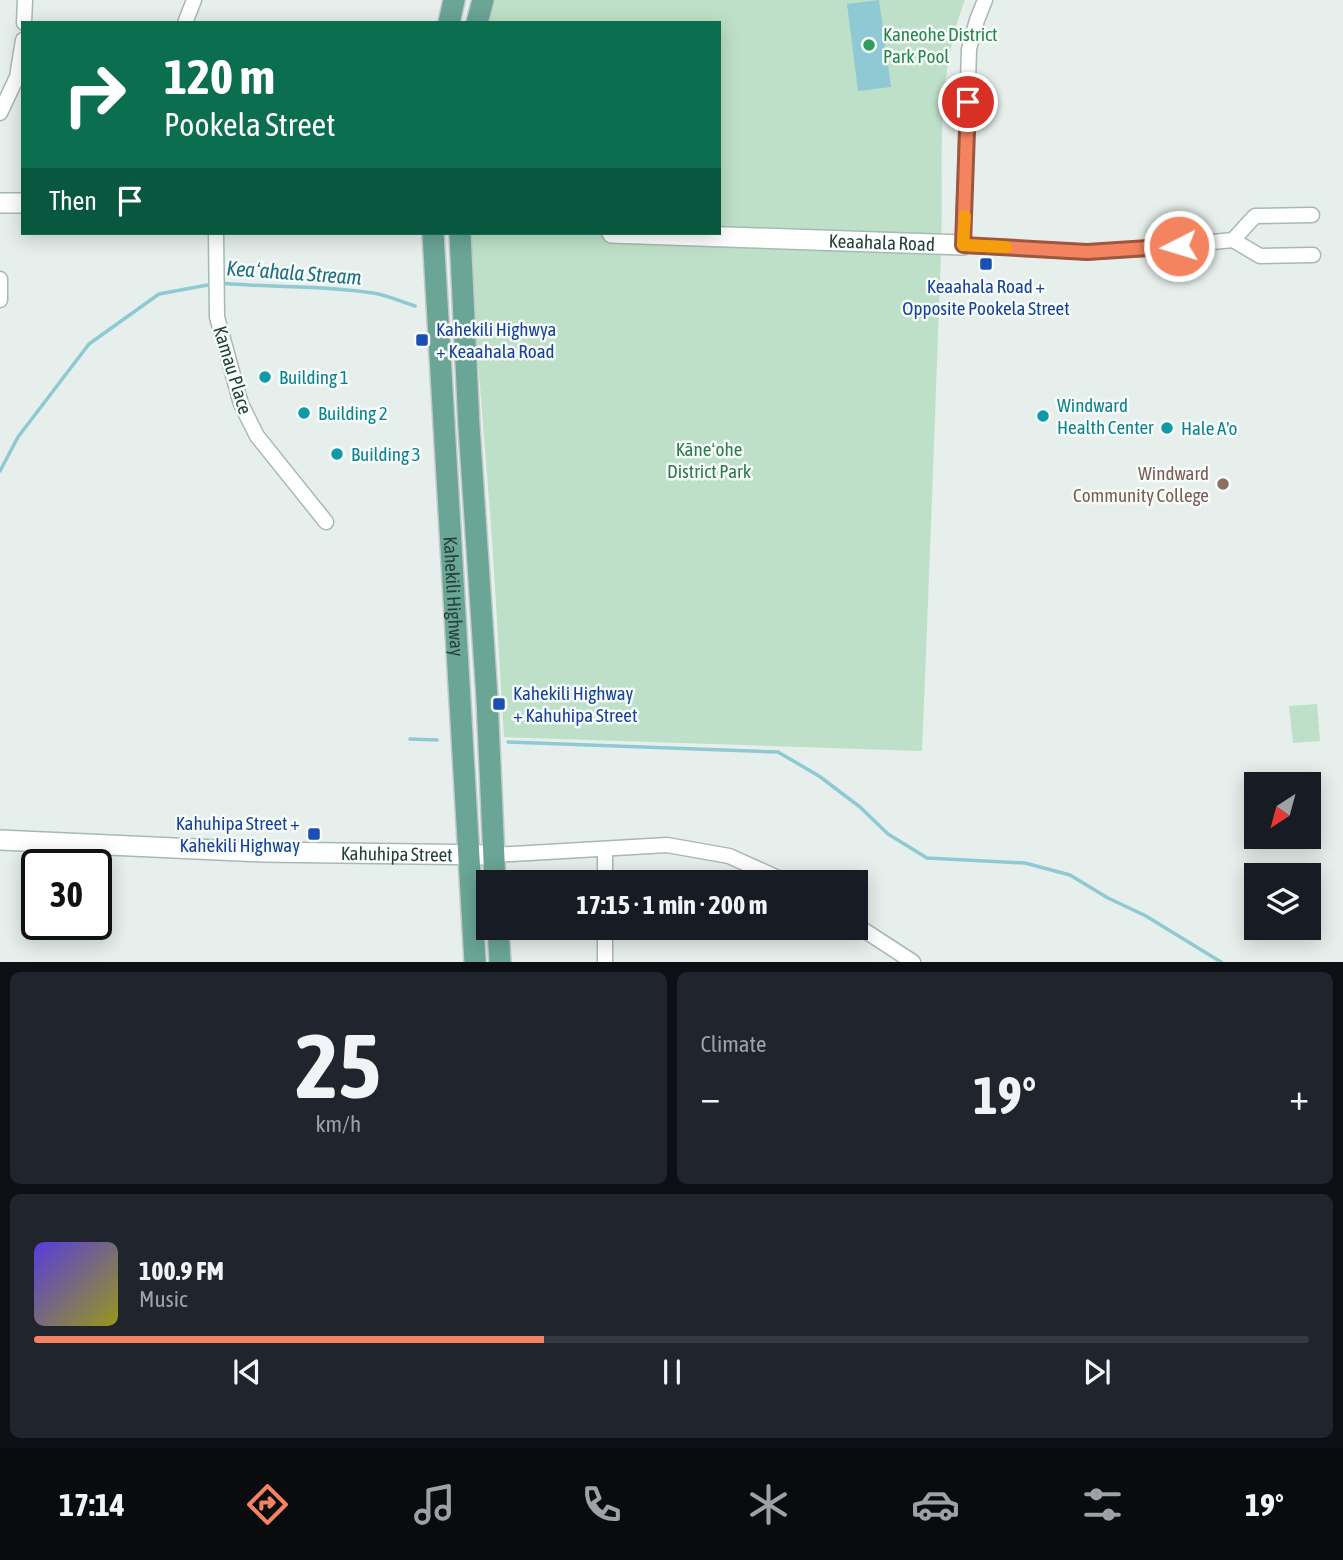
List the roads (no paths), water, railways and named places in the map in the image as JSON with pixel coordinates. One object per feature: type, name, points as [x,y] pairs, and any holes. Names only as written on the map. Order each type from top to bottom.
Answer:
[{"type":"main road","points":[[449,21],[454,0]]},
{"type":"main road","points":[[478,21],[483,0]]},
{"type":"main road","name":"Kahekili Highway","points":[[433,235],[475,961]]},
{"type":"main road","name":"Kahekili Highway","points":[[460,235],[469,427],[488,698],[495,870]]},
{"type":"main road","points":[[499,940],[500,961]]},
{"type":"street","points":[[24,21],[26,0]]},
{"type":"street","points":[[186,21],[194,0]]},
{"type":"street","points":[[963,245],[970,50],[985,0]]},
{"type":"street","points":[[0,113],[17,77],[21,52]]},
{"type":"street","points":[[0,203],[21,204]]},
{"type":"street","points":[[1312,215],[1255,216],[1234,240],[1260,256],[1313,255]]},
{"type":"street","name":"Kamau Place","points":[[216,235],[219,325],[245,414],[257,436],[326,522]]},
{"type":"street","name":"Keaahala Road","points":[[670,235],[1087,252],[1234,240]]},
{"type":"street","points":[[0,279],[0,300]]},
{"type":"street","name":"Kahuhipa Street","points":[[0,840],[263,852],[468,855],[667,845],[729,856],[760,870]]},
{"type":"street","points":[[605,849],[605,870]]},
{"type":"street","points":[[868,933],[913,961]]},
{"type":"street","points":[[605,940],[606,961]]},
{"type":"water","name":"Kaneohe District Park Pool","points":[[879,0],[891,87],[858,91],[847,4]]},
{"type":"waterway","name":"Keaʻahala Stream","points":[[220,283],[354,290],[384,295],[415,306]]},
{"type":"waterway","name":"Keaʻahala Stream","points":[[0,471],[18,437],[89,344],[159,294],[213,284]]},
{"type":"waterway","points":[[410,739],[437,740]]},
{"type":"waterway","points":[[508,742],[778,752],[819,776],[860,807],[888,834],[927,858],[1025,863],[1070,875],[1108,898],[1146,916],[1221,962]]},
{"type":"place","name":"Kaneohe District Park Pool","points":[[869,45]]},
{"type":"place","name":"Keaahala Road + Opposite Pookela Street","points":[[986,264]]},
{"type":"place","name":"Kahekili Highwya + Keaahala Road","points":[[422,340]]},
{"type":"place","name":"Building 1","points":[[265,377]]},
{"type":"place","name":"Building 2","points":[[304,413]]},
{"type":"place","name":"Windward Health Center","points":[[1043,416]]},
{"type":"place","name":"Hale A'o","points":[[1167,428]]},
{"type":"place","name":"Building 3","points":[[337,454]]},
{"type":"place","name":"Windward Community College","points":[[1223,484]]},
{"type":"place","name":"Kahekili Highway + Kahuhipa Street","points":[[499,704]]},
{"type":"place","name":"Kahuhipa Street + Kahekili Highway","points":[[314,834]]},
{"type":"park label","name":"Kāneʻohe District Park","points":[[709,460]]}]
